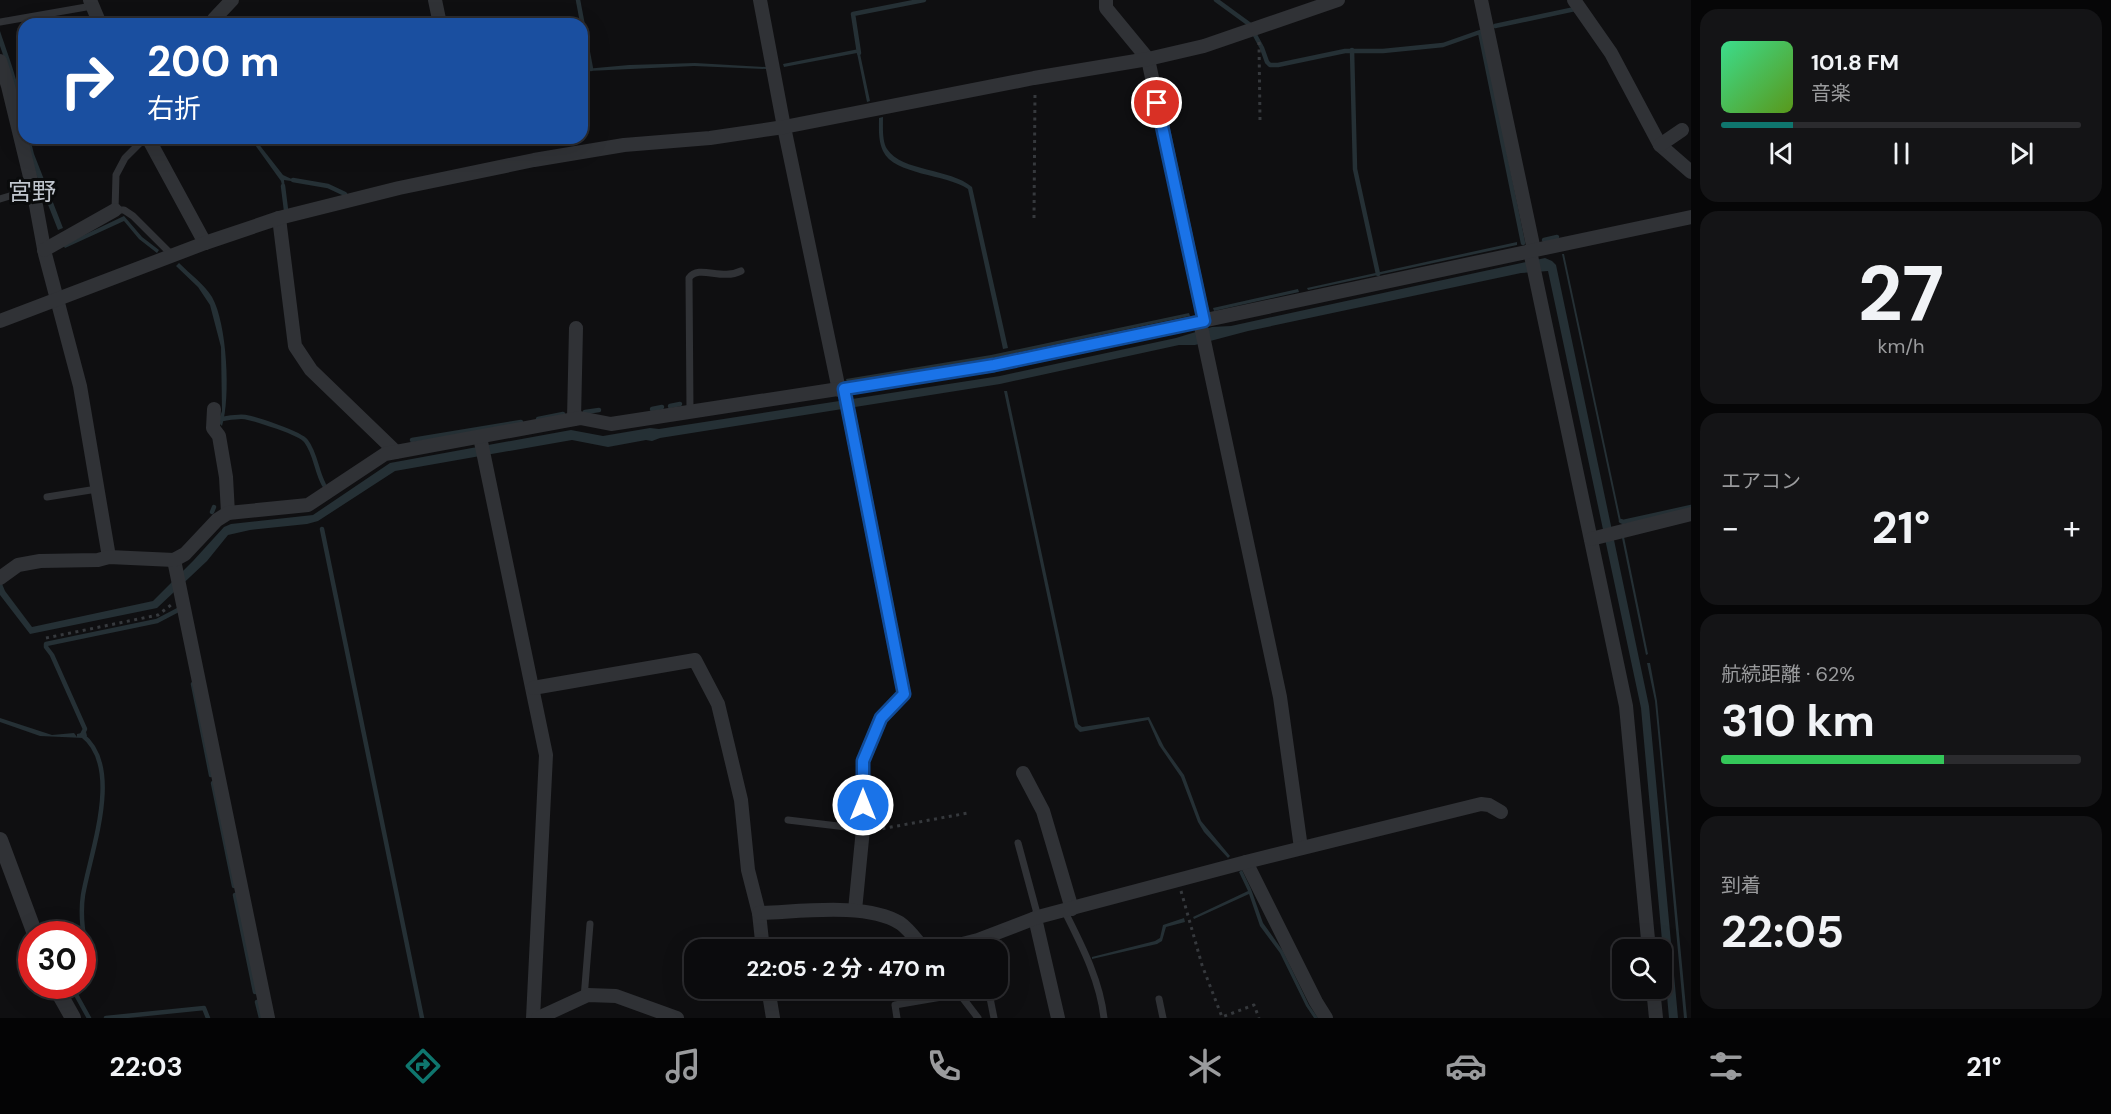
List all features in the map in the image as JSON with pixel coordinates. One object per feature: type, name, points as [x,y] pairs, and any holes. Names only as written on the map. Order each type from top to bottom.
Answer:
[{"type":"street","points":[[214,18],[232,0]]},
{"type":"street","points":[[435,0],[439,18]]},
{"type":"street","points":[[760,0],[784,127],[842,389],[904,694],[881,718],[863,761],[863,831],[855,910]]},
{"type":"street","points":[[1106,0],[1106,8],[1148,59],[1205,345],[1280,697],[1301,848]]},
{"type":"street","points":[[0,321],[205,243],[279,218],[399,188],[534,160],[624,145],[710,138],[784,127],[1034,78],[1148,59],[1204,46],[1338,0]]},
{"type":"street","points":[[1481,0],[1535,274],[1603,536],[1626,706],[1648,939]]},
{"type":"street","points":[[1574,0],[1611,52],[1660,145],[1691,172]]},
{"type":"street","points":[[91,3],[97,18]]},
{"type":"street","points":[[0,61],[18,134]]},
{"type":"street","points":[[1660,145],[1682,130]]},
{"type":"street","points":[[21,144],[33,189],[44,250],[80,386],[109,557]]},
{"type":"street","points":[[153,144],[205,243]]},
{"type":"street","points":[[44,250],[115,210]]},
{"type":"street","points":[[268,1018],[176,567],[217,520],[228,513],[308,505],[385,454],[482,446],[580,418],[611,424],[994,365],[1202,324],[1532,254],[1691,217]]},
{"type":"street","points":[[279,218],[295,346],[311,370],[396,452]]},
{"type":"street","points":[[574,419],[576,328]]},
{"type":"street","points":[[214,409],[213,428],[219,436],[226,477],[228,513]]},
{"type":"street","points":[[482,446],[546,755],[533,1018]]},
{"type":"street","points":[[1603,536],[1691,514]]},
{"type":"street","points":[[1,577],[18,565],[40,561],[98,560],[109,557],[176,567]]},
{"type":"street","points":[[533,688],[695,660],[718,704],[741,800],[748,870],[759,913],[762,939]]},
{"type":"street","points":[[1023,772],[1043,811],[1068,910]]},
{"type":"street","points":[[992,939],[1037,918],[1301,848],[1481,804],[1490,805],[1501,812]]},
{"type":"street","points":[[0,840],[30,921]]},
{"type":"street","points":[[1246,862],[1326,1018]]},
{"type":"street","points":[[759,913],[855,910],[900,923],[915,939]]},
{"type":"street","points":[[1037,918],[1058,1018]]},
{"type":"street","points":[[538,1018],[588,995],[616,996],[677,1018]]},
{"type":"street","points":[[62,999],[73,1018]]},
{"type":"street","points":[[769,999],[772,1018]]},
{"type":"street","points":[[1654,999],[1656,1018]]},
{"type":"lane","points":[[19,18],[91,3]]},
{"type":"lane","points":[[0,22],[18,18]]},
{"type":"lane","points":[[143,144],[125,158],[116,175],[115,210],[124,210],[133,216],[173,256]]},
{"type":"lane","points":[[0,200],[33,189]]},
{"type":"lane","points":[[690,412],[689,278],[692,273],[698,271],[724,276],[741,271]]},
{"type":"lane","points":[[47,497],[97,489]]},
{"type":"lane","points":[[788,820],[863,831]]},
{"type":"lane","points":[[1018,843],[1037,918]]},
{"type":"lane","points":[[1068,910],[1086,955],[1104,1018]]},
{"type":"lane","points":[[584,998],[590,924]]},
{"type":"lane","points":[[897,1018],[895,1005],[922,999]]},
{"type":"lane","points":[[963,999],[978,1018]]},
{"type":"lane","points":[[990,999],[993,1018]]},
{"type":"lane","points":[[1159,999],[1163,1018]]},
{"type":"path","points":[[1259,28],[1260,121]]},
{"type":"path","points":[[1034,78],[1036,108],[1034,218]]},
{"type":"path","points":[[46,639],[158,615],[181,595]]},
{"type":"path","points":[[863,831],[968,813]]},
{"type":"path","points":[[1178,880],[1202,965],[1222,1017],[1254,1005],[1259,1018]]},
{"type":"shaded area","points":[[0,31],[18,89],[18,106],[11,78],[0,46]]},
{"type":"shaded area","points":[[859,49],[870,101],[867,102],[857,53],[784,67],[783,64]]},
{"type":"shaded area","points":[[695,63],[766,67],[767,69],[694,66],[588,71],[588,69]]},
{"type":"shaded area","points":[[883,117],[884,142],[894,156],[915,166],[952,176],[972,187],[1008,348],[1003,349],[968,189],[947,180],[909,170],[889,159],[883,151],[880,138],[879,118]]},
{"type":"shaded area","points":[[28,144],[32,144],[63,228],[58,230],[34,169]]},
{"type":"shaded area","points":[[254,144],[259,144],[283,175],[298,182],[284,180],[285,190]]},
{"type":"shaded area","points":[[124,216],[142,237],[159,250],[157,253],[139,239],[124,221],[65,248],[63,245]]},
{"type":"shaded area","points":[[1517,242],[1517,245],[1308,290],[1307,288]]},
{"type":"shaded area","points":[[1562,254],[1564,254],[1621,521],[1619,521]]},
{"type":"shaded area","points":[[1545,258],[1556,265],[1649,706],[1671,939],[1662,939],[1641,708],[1548,271],[1521,273],[1248,331],[1195,345],[1179,345],[1000,384],[652,441],[646,440],[608,447],[572,440],[395,471],[318,521],[228,535],[207,561],[157,608],[30,634],[0,595],[0,579],[5,591],[32,627],[153,601],[224,527],[231,524],[313,515],[390,463],[571,430],[603,436],[650,428],[659,429],[1000,376],[1176,338],[1212,327],[1231,326]]},
{"type":"shaded area","points":[[179,263],[209,292],[221,324],[227,380],[222,426],[218,422],[222,411],[221,347],[210,305],[198,287],[176,266]]},
{"type":"shaded area","points":[[1298,289],[1299,292],[1214,311],[1213,308]]},
{"type":"shaded area","points":[[1189,313],[1190,316],[993,358],[847,382],[846,379],[991,355]]},
{"type":"shaded area","points":[[1004,391],[1007,391],[1078,724],[1082,727],[1149,717],[1164,747],[1184,775],[1201,821],[1230,856],[1228,858],[1198,822],[1181,777],[1159,745],[1148,720],[1080,732],[1075,727]]},
{"type":"shaded area","points":[[1624,537],[1648,654],[1646,655],[1622,538]]},
{"type":"shaded area","points":[[1647,663],[1650,663],[1657,701],[1687,1018],[1684,1018],[1655,701]]},
{"type":"shaded area","points":[[0,718],[52,735],[74,733],[77,737],[77,734],[86,732],[87,736],[84,738],[40,736],[0,722]]},
{"type":"shaded area","points":[[1242,870],[1263,923],[1283,951],[1309,1005],[1318,1018],[1314,1018],[1306,1006],[1280,953],[1260,926],[1249,894],[1194,919],[1193,917],[1248,891],[1239,872]]},
{"type":"shaded area","points":[[1184,918],[1185,922],[1166,927],[1162,941],[1157,944],[1092,959],[1092,957],[1155,941],[1160,938],[1163,925]]},
{"type":"shaded area","points":[[1672,953],[1678,1018],[1669,1018],[1667,999],[1672,999]]},
{"type":"waterway","points":[[578,0],[581,18]]},
{"type":"waterway","points":[[859,53],[853,14],[924,0]]},
{"type":"waterway","points":[[1216,0],[1249,24],[1270,65],[1345,51],[1383,51],[1443,45],[1480,32],[1523,243]]},
{"type":"waterway","points":[[1495,26],[1575,9],[1576,11]]},
{"type":"waterway","points":[[1352,50],[1355,169],[1378,274]]},
{"type":"waterway","points":[[588,53],[591,69]]},
{"type":"waterway","points":[[293,180],[328,186],[345,194]]},
{"type":"waterway","points":[[283,186],[286,210]]},
{"type":"waterway","points":[[1544,240],[1557,237]]},
{"type":"waterway","points":[[670,406],[680,404]]},
{"type":"waterway","points":[[652,409],[662,407]]},
{"type":"waterway","points":[[585,412],[599,410]]},
{"type":"waterway","points":[[538,419],[563,414]]},
{"type":"waterway","points":[[222,419],[251,418],[302,438],[312,451],[324,485]]},
{"type":"waterway","points":[[412,440],[521,422]]},
{"type":"waterway","points":[[212,512],[214,507]]},
{"type":"waterway","points":[[1621,521],[1691,507]]},
{"type":"waterway","points":[[322,529],[422,1018]]},
{"type":"waterway","points":[[82,735],[85,729],[46,644],[157,621],[178,610]]},
{"type":"waterway","points":[[193,684],[211,775]]},
{"type":"waterway","points":[[82,735],[94,749],[101,768],[103,789],[97,834],[83,895],[83,921]]},
{"type":"waterway","points":[[213,783],[234,886]]},
{"type":"waterway","points":[[235,895],[255,992]]},
{"type":"waterway","points":[[78,999],[89,1018]]},
{"type":"waterway","points":[[257,1002],[261,1018]]},
{"type":"waterway","points":[[106,1018],[204,1008],[208,1018]]},
{"type":"district","name":"宮野","points":[[32,191]]},
{"type":"route","points":[[863,805],[863,761],[881,718],[904,694],[844,389],[994,365],[1204,321],[1157,103]]}]
